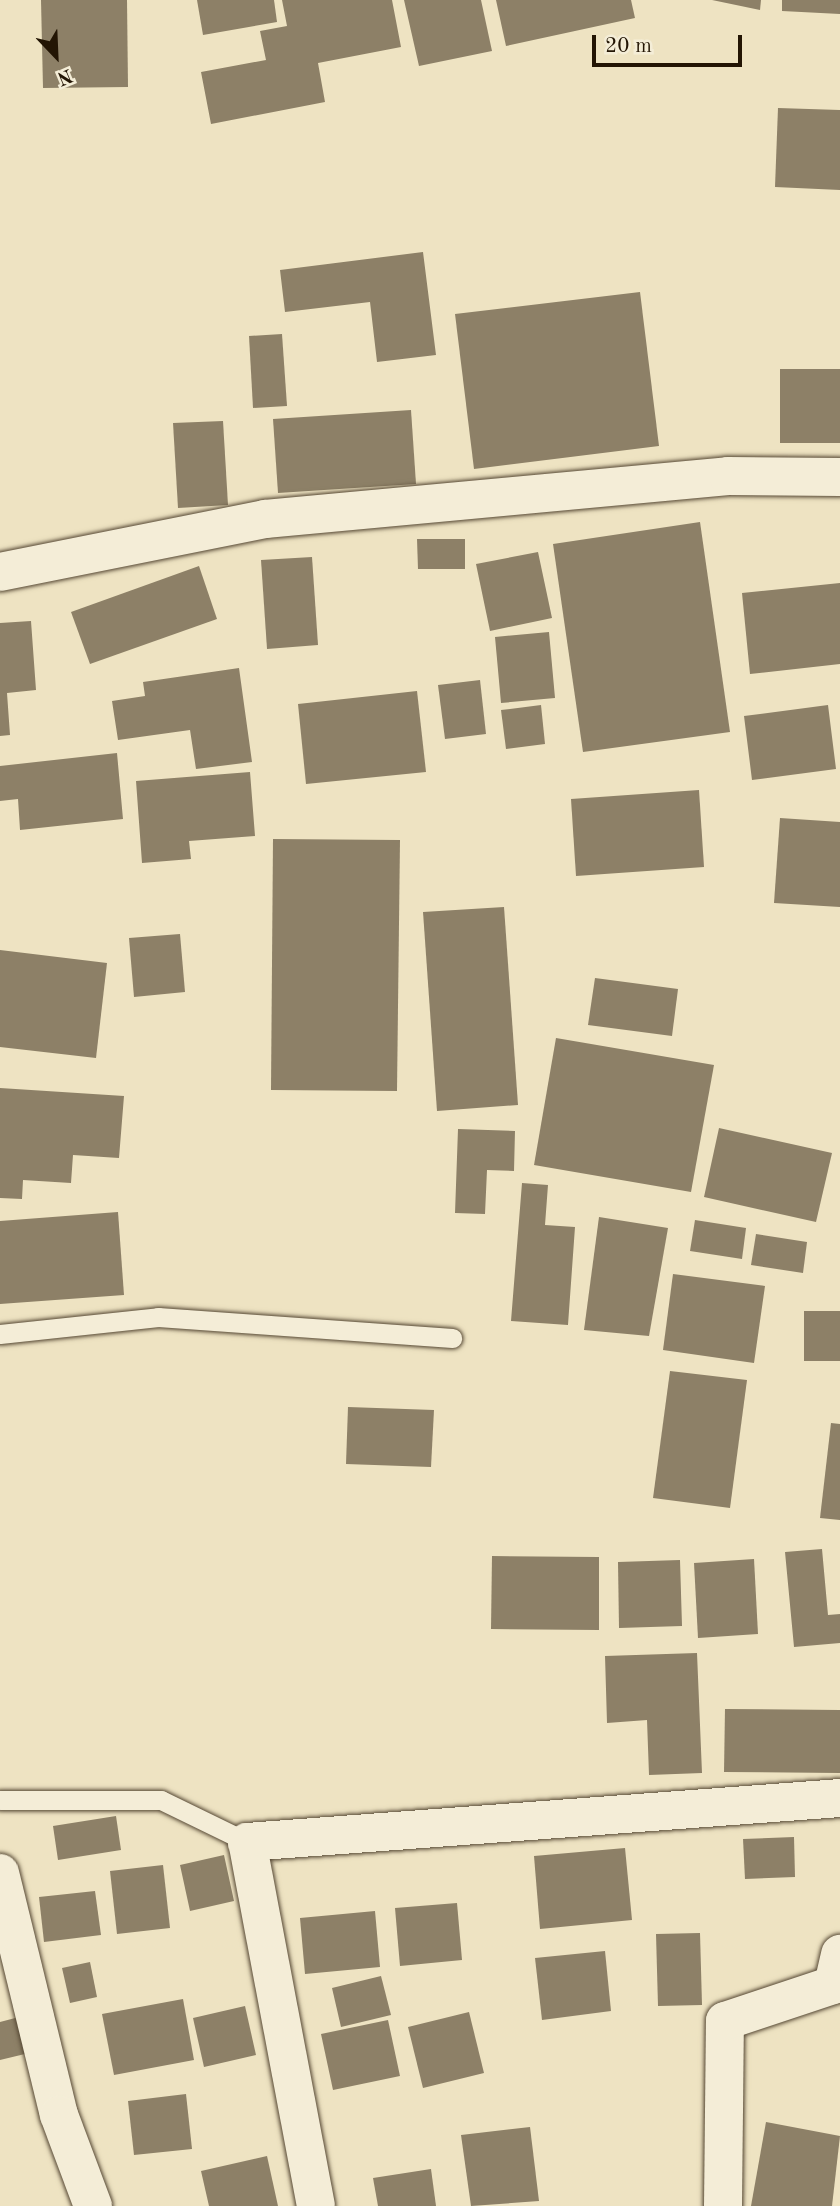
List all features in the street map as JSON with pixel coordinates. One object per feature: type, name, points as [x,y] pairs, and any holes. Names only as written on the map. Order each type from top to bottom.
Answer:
[{"type":"street","points":[[0,572],[265,519],[728,476],[840,477]]},
{"type":"street","points":[[316,2206],[247,1842],[840,1798]]},
{"type":"street","points":[[0,1873],[59,2115],[93,2206]]},
{"type":"street","points":[[723,2206],[725,2021],[833,1985],[840,1954]]},
{"type":"lane","points":[[0,1334],[158,1317],[452,1338]]},
{"type":"lane","points":[[0,1800],[161,1800],[247,1842]]},
{"type":"building","points":[[41,0],[127,0],[128,87],[43,88]]},
{"type":"building","points":[[197,0],[274,0],[277,22],[203,35]]},
{"type":"building","points":[[282,0],[392,0],[401,47],[318,63],[325,102],[211,124],[201,72],[266,60],[260,31],[287,26]]},
{"type":"building","points":[[404,0],[481,0],[492,51],[419,66]]},
{"type":"building","points":[[496,0],[631,0],[635,18],[506,46]]},
{"type":"building","points":[[712,0],[761,0],[760,10]]},
{"type":"building","points":[[782,0],[840,0],[840,14],[782,11]]},
{"type":"building","points":[[778,108],[840,110],[840,190],[775,187]]},
{"type":"building","points":[[423,252],[436,355],[377,362],[370,302],[285,312],[280,270]]},
{"type":"building","points":[[640,292],[659,446],[474,469],[455,314]]},
{"type":"building","points":[[282,334],[287,406],[253,408],[249,336]]},
{"type":"building","points":[[780,369],[840,369],[840,443],[780,443]]},
{"type":"building","points":[[411,410],[416,484],[278,493],[273,419]]},
{"type":"building","points":[[223,421],[228,505],[178,508],[173,423]]},
{"type":"building","points":[[700,522],[730,732],[583,752],[553,544]]},
{"type":"building","points":[[417,539],[465,539],[465,569],[418,569]]},
{"type":"building","points":[[538,552],[552,618],[490,631],[476,564]]},
{"type":"building","points":[[312,557],[318,645],[267,649],[261,560]]},
{"type":"building","points":[[199,566],[217,619],[90,664],[71,612]]},
{"type":"building","points":[[840,583],[840,664],[750,674],[742,593]]},
{"type":"building","points":[[31,621],[36,690],[7,693],[10,735],[0,736],[0,623]]},
{"type":"building","points":[[549,632],[555,698],[501,703],[495,637]]},
{"type":"building","points":[[239,668],[252,762],[196,769],[190,730],[118,740],[112,701],[145,696],[143,682]]},
{"type":"building","points":[[480,680],[486,734],[445,739],[438,685]]},
{"type":"building","points":[[417,691],[426,772],[306,784],[298,704]]},
{"type":"building","points":[[541,705],[545,744],[506,749],[501,710]]},
{"type":"building","points":[[828,705],[836,769],[752,780],[744,716]]},
{"type":"building","points":[[117,753],[123,819],[20,830],[18,799],[0,801],[0,766]]},
{"type":"building","points":[[250,772],[255,836],[189,841],[191,859],[142,863],[136,781]]},
{"type":"building","points":[[699,790],[704,867],[576,876],[571,799]]},
{"type":"building","points":[[780,818],[840,822],[840,907],[774,903]]},
{"type":"building","points":[[273,839],[400,840],[397,1091],[271,1090]]},
{"type":"building","points":[[504,907],[518,1105],[437,1111],[423,912]]},
{"type":"building","points":[[180,934],[185,992],[134,997],[129,938]]},
{"type":"building","points":[[0,950],[107,963],[96,1058],[0,1047]]},
{"type":"building","points":[[595,978],[678,989],[672,1036],[588,1025]]},
{"type":"building","points":[[556,1038],[714,1065],[691,1192],[534,1165]]},
{"type":"building","points":[[0,1088],[124,1096],[119,1158],[73,1155],[71,1183],[23,1180],[22,1199],[0,1198]]},
{"type":"building","points":[[719,1128],[832,1153],[816,1222],[704,1197]]},
{"type":"building","points":[[458,1129],[515,1131],[514,1171],[487,1170],[485,1214],[455,1213]]},
{"type":"building","points":[[522,1183],[548,1185],[545,1225],[575,1227],[568,1325],[511,1321]]},
{"type":"building","points":[[118,1212],[124,1295],[0,1304],[0,1221]]},
{"type":"building","points":[[599,1217],[668,1228],[649,1336],[584,1330]]},
{"type":"building","points":[[695,1220],[746,1228],[742,1259],[690,1251]]},
{"type":"building","points":[[756,1234],[807,1242],[803,1273],[751,1265]]},
{"type":"building","points":[[673,1274],[765,1286],[754,1363],[663,1350]]},
{"type":"building","points":[[804,1311],[840,1311],[840,1361],[804,1361]]},
{"type":"building","points":[[670,1371],[747,1380],[730,1508],[653,1498]]},
{"type":"building","points":[[348,1407],[434,1410],[431,1467],[346,1464]]},
{"type":"building","points":[[831,1423],[840,1424],[840,1520],[820,1518]]},
{"type":"building","points":[[822,1549],[828,1615],[840,1614],[840,1643],[794,1647],[785,1552]]},
{"type":"building","points":[[492,1556],[599,1557],[599,1630],[491,1629]]},
{"type":"building","points":[[754,1559],[758,1634],[698,1638],[694,1563]]},
{"type":"building","points":[[680,1560],[682,1626],[619,1628],[618,1562]]},
{"type":"building","points":[[697,1653],[702,1773],[649,1775],[647,1720],[607,1723],[605,1656]]},
{"type":"building","points":[[725,1709],[840,1710],[840,1773],[724,1772]]},
{"type":"building","points":[[116,1816],[121,1850],[58,1860],[53,1826]]},
{"type":"building","points":[[794,1837],[795,1877],[745,1879],[743,1839]]},
{"type":"building","points":[[625,1848],[632,1920],[540,1929],[534,1856]]},
{"type":"building","points":[[224,1855],[234,1901],[190,1911],[180,1865]]},
{"type":"building","points":[[163,1865],[170,1928],[117,1934],[110,1871]]},
{"type":"building","points":[[95,1891],[101,1935],[44,1942],[39,1897]]},
{"type":"building","points":[[457,1903],[462,1960],[400,1966],[395,1908]]},
{"type":"building","points":[[375,1911],[380,1967],[305,1974],[300,1918]]},
{"type":"building","points":[[700,1933],[702,2005],[658,2006],[656,1934]]},
{"type":"building","points":[[605,1951],[611,2011],[542,2020],[535,1958]]},
{"type":"building","points":[[90,1962],[97,1997],[70,2003],[62,1968]]},
{"type":"building","points":[[381,1976],[391,2015],[341,2027],[332,1988]]},
{"type":"building","points":[[183,1999],[194,2060],[114,2075],[102,2014]]},
{"type":"building","points":[[245,2006],[256,2055],[204,2067],[193,2018]]},
{"type":"building","points":[[469,2012],[484,2073],[423,2088],[408,2027]]},
{"type":"building","points":[[19,2017],[29,2053],[0,2060],[0,2022]]},
{"type":"building","points":[[388,2020],[400,2076],[333,2090],[321,2034]]},
{"type":"building","points":[[186,2094],[192,2149],[134,2155],[128,2101]]},
{"type":"building","points":[[766,2122],[840,2136],[832,2206],[751,2206]]},
{"type":"building","points":[[530,2127],[539,2201],[471,2206],[461,2135]]},
{"type":"building","points":[[267,2156],[278,2206],[209,2206],[201,2171]]},
{"type":"building","points":[[431,2169],[436,2206],[378,2206],[373,2178]]}]
